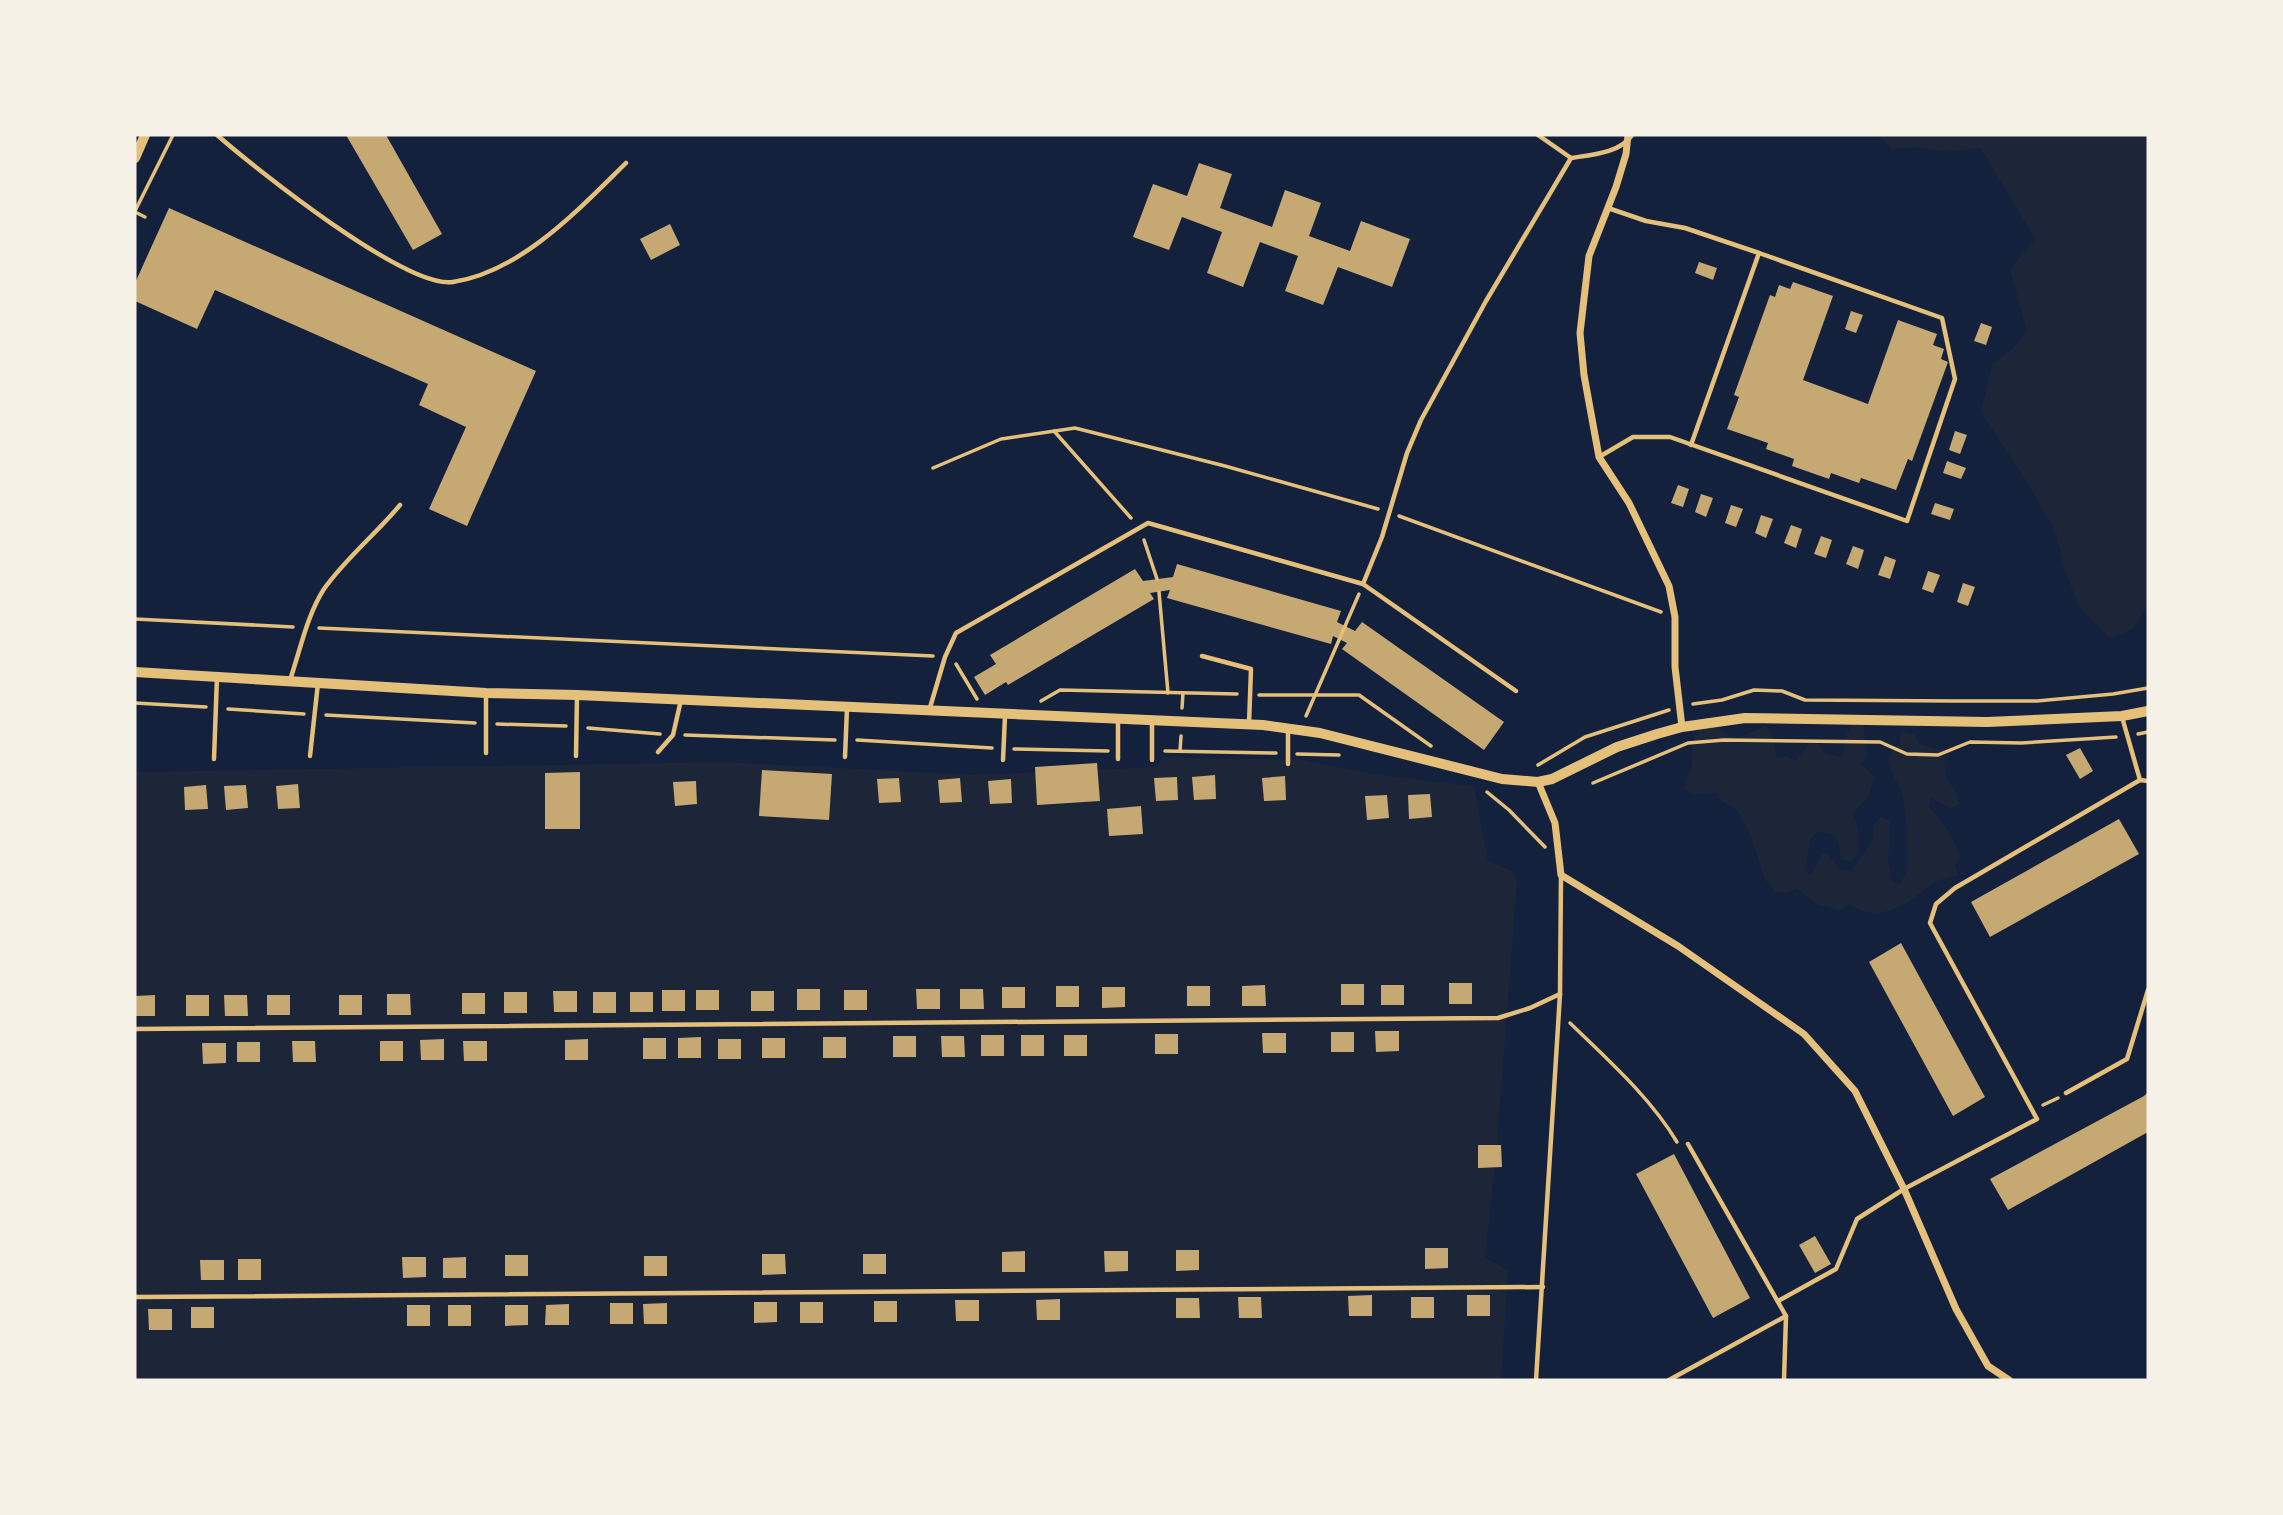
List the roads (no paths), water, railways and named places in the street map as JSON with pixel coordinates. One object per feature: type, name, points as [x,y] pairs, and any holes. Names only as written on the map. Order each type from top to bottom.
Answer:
[{"type":"street","points":[[135,158],[145,135]]},
{"type":"street","points":[[1629,137],[1616,187],[1589,256],[1580,332],[1584,375],[1599,457],[1629,503],[1669,586],[1675,618],[1675,667],[1682,727]]},
{"type":"street","points":[[135,672],[486,694],[681,699],[929,712],[1250,724],[1320,733],[1502,779],[1538,782],[1552,779],[1617,747],[1682,727],[1745,718],[1987,722],[2122,716],[2148,711]]},
{"type":"street","points":[[1538,782],[1555,823],[1561,875],[1678,946],[1804,1034],[1855,1091],[1904,1189],[1956,1309],[1988,1366],[2009,1380]]},
{"type":"lane","points":[[217,135],[260,172],[325,219],[390,260],[429,279],[452,282],[486,272],[525,253],[571,218],[626,163]]},
{"type":"lane","points":[[1538,135],[1571,158],[1604,152],[1629,137]]},
{"type":"lane","points":[[1363,584],[1390,513],[1406,453],[1421,420],[1486,301],[1571,158]]},
{"type":"lane","points":[[1599,457],[1633,437],[1670,437],[1907,521],[1955,379],[1942,318],[1685,228],[1607,208]]},
{"type":"lane","points":[[1691,445],[1759,253]]},
{"type":"lane","points":[[290,681],[312,611],[324,591],[345,564],[400,505]]},
{"type":"lane","points":[[929,712],[945,657],[956,633],[1148,523],[1363,584],[1517,691]]},
{"type":"lane","points":[[1202,656],[1251,669],[1250,724]]},
{"type":"lane","points":[[214,759],[218,677]]},
{"type":"lane","points":[[310,756],[318,682]]},
{"type":"lane","points":[[486,694],[486,753]]},
{"type":"lane","points":[[576,756],[577,695]]},
{"type":"lane","points":[[658,752],[673,735],[681,699]]},
{"type":"lane","points":[[845,757],[847,708]]},
{"type":"lane","points":[[1003,761],[1005,715]]},
{"type":"lane","points":[[2122,716],[2140,780]]},
{"type":"lane","points":[[1118,719],[1118,759]]},
{"type":"lane","points":[[1152,721],[1152,760]]},
{"type":"lane","points":[[1288,764],[1294,729]]},
{"type":"lane","points":[[1778,1301],[1836,1269],[1857,1219],[1904,1189],[2037,1119],[1930,923],[1936,904],[1955,888],[2140,780],[2148,781]]},
{"type":"lane","points":[[1536,1380],[1560,994],[1561,875]]},
{"type":"lane","points":[[2066,1093],[2127,1059],[2148,990]]},
{"type":"lane","points":[[135,1030],[1498,1018],[1530,1008],[1560,994]]},
{"type":"lane","points":[[1688,1144],[1786,1316],[1784,1380]]},
{"type":"lane","points":[[135,1297],[1543,1287]]},
{"type":"lane","points":[[1669,1380],[1786,1316]]}]
